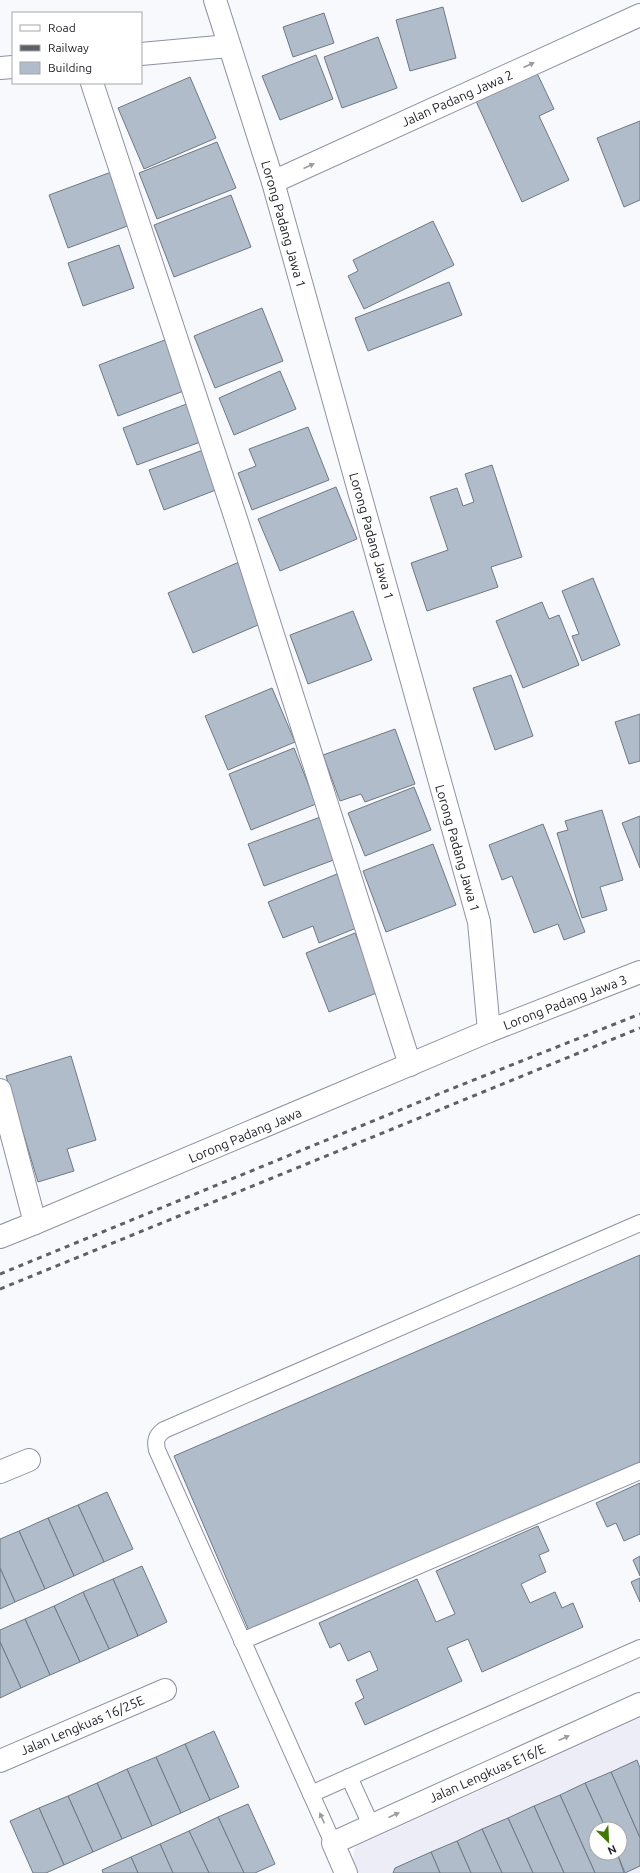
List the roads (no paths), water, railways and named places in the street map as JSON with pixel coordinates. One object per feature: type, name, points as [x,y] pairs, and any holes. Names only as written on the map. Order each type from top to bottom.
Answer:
[{"type":"street","name":"Lorong Padang Jawa 1","points":[[215,0],[273,182],[479,922],[489,1031]]},
{"type":"street","name":"Jalan Padang Jawa 2","points":[[273,182],[640,15]]},
{"type":"street","points":[[142,54],[229,46]]},
{"type":"street","points":[[0,68],[12,67]]},
{"type":"street","points":[[92,84],[238,522],[410,1065]]},
{"type":"street","name":"Lorong Padang Jawa 3","points":[[489,1031],[640,972]]},
{"type":"street","name":"Lorong Padang Jawa","points":[[0,1237],[489,1031]]},
{"type":"street","points":[[0,1090],[36,1223]]},
{"type":"street","points":[[0,1472],[29,1460]]},
{"type":"street","name":"Jalan Lengkuas 16/25E","points":[[0,1761],[165,1690]]},
{"type":"street","name":"Jalan Lengkuas E16/E","points":[[333,1843],[640,1704]]},
{"type":"street","points":[[333,1843],[346,1873]]},
{"type":"lane","points":[[333,1843],[157,1450],[155,1441],[158,1434],[640,1223]]},
{"type":"lane","points":[[242,1641],[640,1471]]},
{"type":"lane","points":[[311,1794],[640,1648]]},
{"type":"lane","points":[[349,1776],[371,1825]]},
{"type":"railway","points":[[0,1274],[451,1089],[640,1014]]},
{"type":"railway","points":[[0,1289],[640,1028]]}]
